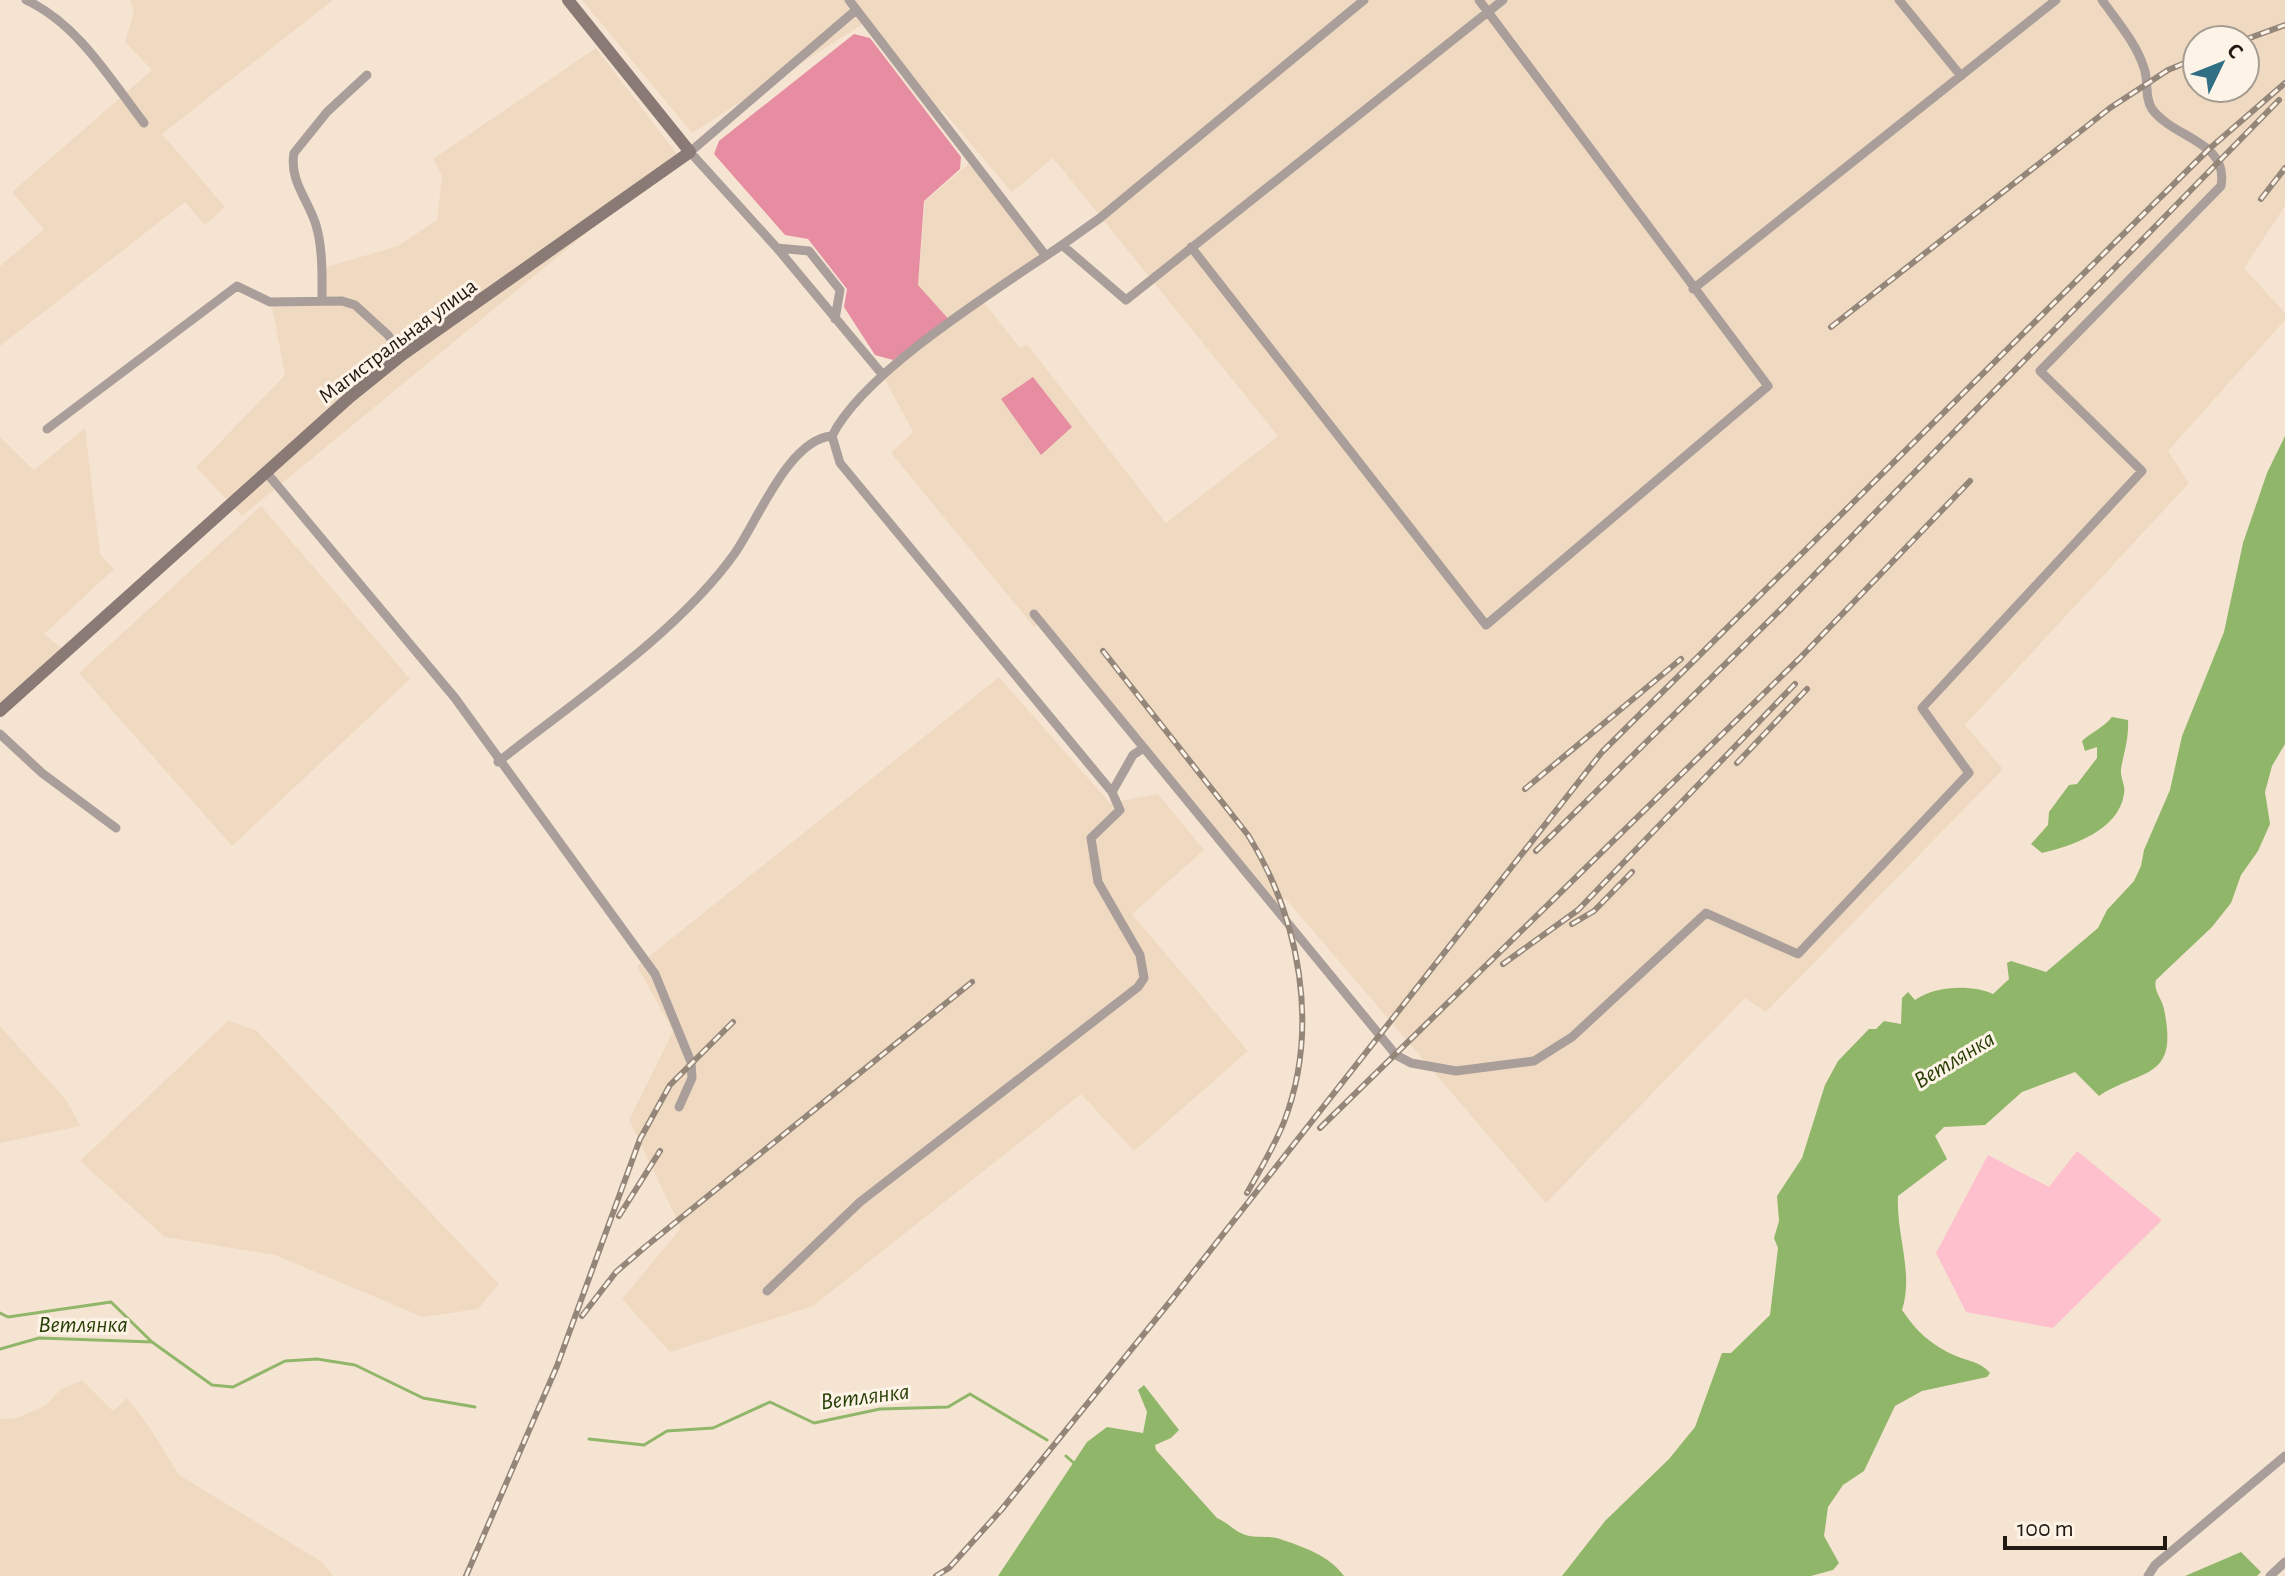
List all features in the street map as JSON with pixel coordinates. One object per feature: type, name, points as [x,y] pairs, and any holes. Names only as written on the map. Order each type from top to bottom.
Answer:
[{"type":"main road","points":[[568,0],[690,152]]},
{"type":"main road","name":"Магистральная улица","points":[[0,711],[266,472],[402,355],[690,152]]},
{"type":"street","points":[[26,0],[47,10],[66,26],[144,123]]},
{"type":"street","points":[[849,0],[1046,256]]},
{"type":"street","points":[[767,1291],[860,1202],[1138,987],[1144,978],[1140,955],[1098,882],[1091,838],[1120,810],[1112,792],[840,463],[832,436],[838,424],[882,374],[1100,218],[1364,0]]},
{"type":"street","points":[[1191,247],[1486,625],[1768,386],[1479,0]]},
{"type":"street","points":[[1062,245],[1126,300],[1503,0]]},
{"type":"street","points":[[1899,0],[1961,76]]},
{"type":"street","points":[[1693,289],[2056,0]]},
{"type":"street","points":[[1034,614],[1396,1055],[1411,1063],[1456,1071],[1534,1061],[1572,1037],[1706,913],[1798,954],[1969,773],[1922,708],[2142,471],[2040,371],[2221,186],[2223,174],[2219,160],[2209,149],[2163,120],[2151,107],[2145,69],[2137,50],[2102,0]]},
{"type":"street","points":[[856,10],[690,152],[777,248],[882,374]]},
{"type":"street","points":[[322,301],[323,271],[317,226],[296,183],[294,153],[327,112],[367,75]]},
{"type":"street","points":[[777,248],[809,251],[840,290],[835,319]]},
{"type":"street","points":[[47,429],[237,286],[270,302],[322,301],[355,305],[388,335],[402,355]]},
{"type":"street","points":[[498,762],[701,597],[735,552],[797,454],[816,439],[832,436]]},
{"type":"street","points":[[266,472],[455,698],[498,762],[655,974],[691,1062],[692,1078],[679,1107]]},
{"type":"street","points":[[0,734],[42,773],[116,828]]},
{"type":"street","points":[[1112,792],[1133,755],[1142,749]]},
{"type":"street","points":[[2148,1576],[2155,1565],[2285,1456]]},
{"type":"street","points":[[2270,1576],[2285,1562]]},
{"type":"shaded area","points":[[130,0],[333,0],[162,134],[225,207],[205,225],[185,202],[0,346],[0,266],[44,229],[12,192],[152,70],[125,42],[134,11]]},
{"type":"shaded area","points":[[582,0],[849,0],[866,22],[692,133]]},
{"type":"shaded area","points":[[850,0],[2285,0],[2285,206],[2244,268],[2285,313],[2285,320],[2168,451],[2189,483],[1965,725],[2003,769],[1766,1012],[1745,998],[1546,1203],[1285,898],[1276,906],[1043,619],[1034,627],[891,453],[913,432],[882,374],[952,324],[918,285],[925,201],[972,161],[1046,256],[983,301],[1020,348],[1027,344],[1166,523],[1278,436],[1053,158],[1012,192],[942,110],[937,113]]},
{"type":"shaded area","points":[[854,34],[870,38],[961,157],[960,169],[924,201],[918,285],[952,323],[893,360],[875,355],[844,307],[847,289],[808,239],[785,235],[714,154],[719,141]]},
{"type":"shaded area","points":[[596,48],[679,157],[242,516],[196,467],[285,375],[271,301],[322,301],[323,268],[398,246],[437,220],[442,176],[433,159]]},
{"type":"shaded area","points":[[1033,377],[1072,427],[1041,455],[1001,399]]},
{"type":"shaded area","points":[[85,428],[100,554],[114,569],[44,634],[65,651],[0,704],[0,437],[34,470]]},
{"type":"shaded area","points":[[261,506],[410,679],[232,846],[79,673]]},
{"type":"shaded area","points":[[999,677],[1110,803],[1158,794],[1204,850],[1132,914],[1248,1051],[1134,1151],[1081,1094],[813,1306],[670,1352],[622,1299],[681,1228],[629,1120],[673,1031],[637,966]]},
{"type":"shaded area","points":[[228,1021],[256,1030],[499,1284],[478,1309],[423,1317],[275,1255],[165,1237],[80,1161]]},
{"type":"shaded area","points":[[0,1026],[66,1100],[80,1126],[0,1143]]},
{"type":"shaded area","points":[[2077,1151],[2162,1220],[2053,1328],[1966,1312],[1936,1253],[1988,1155],[2049,1187]]},
{"type":"shaded area","points":[[82,1380],[113,1411],[127,1398],[179,1475],[322,1562],[333,1576],[0,1576],[0,1419],[17,1418],[45,1406],[60,1390]]},
{"type":"water","points":[[2285,436],[2285,744],[2272,766],[2265,792],[2270,824],[2258,851],[2241,875],[2231,903],[2212,927],[2156,980],[2167,1032],[2166,1049],[2161,1061],[2153,1069],[2099,1096],[2075,1072],[2022,1092],[1985,1125],[1944,1127],[1935,1136],[1947,1159],[1898,1196],[1906,1282],[1902,1310],[1932,1343],[1978,1364],[1990,1373],[1987,1377],[1922,1391],[1895,1406],[1864,1471],[1843,1485],[1828,1507],[1824,1536],[1839,1563],[1833,1570],[1811,1576],[1562,1576],[1605,1521],[1669,1459],[1695,1427],[1722,1353],[1731,1353],[1770,1315],[1778,1248],[1774,1238],[1779,1221],[1777,1196],[1802,1158],[1825,1085],[1838,1061],[1869,1029],[1876,1029],[1884,1021],[1901,1024],[1902,998],[1908,992],[1915,1000],[1932,992],[1953,988],[1993,994],[2009,979],[2007,963],[2011,961],[2046,972],[2098,928],[2107,910],[2134,881],[2170,790],[2182,736],[2224,632],[2243,543],[2267,473]]},
{"type":"water","points":[[2112,717],[2128,720],[2121,769],[2124,791],[2120,807],[2104,827],[2080,841],[2042,853],[2031,844],[2048,825],[2049,812],[2069,785],[2077,784],[2097,758],[2097,747],[2085,751],[2082,741]]},
{"type":"water","points":[[1144,1385],[1179,1430],[1171,1438],[1155,1445],[1156,1450],[1217,1518],[1247,1535],[1276,1538],[1306,1549],[1331,1562],[1344,1576],[998,1576],[1087,1442],[1107,1427],[1143,1433],[1147,1412],[1138,1390]]},
{"type":"water","points":[[2241,1552],[2261,1572],[2257,1576],[2185,1576]]},
{"type":"waterway","points":[[0,1313],[8,1317],[111,1302],[152,1342]]},
{"type":"waterway","name":"Ветлянка","points":[[0,1349],[39,1338],[152,1342],[212,1385],[233,1387],[285,1361],[317,1359],[355,1365],[423,1398],[475,1407]]},
{"type":"waterway","name":"Ветлянка","points":[[589,1439],[644,1445],[667,1431],[713,1428],[770,1402],[814,1423],[880,1409],[948,1407],[970,1394],[1047,1440]]},
{"type":"waterway","name":"Ветлянка","points":[[1066,1456],[1075,1464]]},
{"type":"railway","points":[[2261,34],[2285,25]]},
{"type":"railway","points":[[1831,327],[2110,108],[2181,65]]},
{"type":"railway","points":[[936,1576],[949,1568],[1002,1509],[1173,1298],[1602,752],[2209,149],[2285,83]]},
{"type":"railway","points":[[1536,851],[1778,612],[2279,100]]},
{"type":"railway","points":[[2261,199],[2285,168]]},
{"type":"railway","points":[[1320,1128],[1800,658],[1970,481]]},
{"type":"railway","points":[[1103,651],[1248,835],[1281,902],[1292,938],[1302,1012],[1301,1049],[1295,1086],[1280,1131],[1247,1193]]},
{"type":"railway","points":[[1525,789],[1681,659]]},
{"type":"railway","points":[[1503,964],[1578,910],[1795,684]]},
{"type":"railway","points":[[1737,763],[1807,689]]},
{"type":"railway","points":[[1572,924],[1594,911],[1632,872]]},
{"type":"railway","points":[[582,1316],[616,1272],[645,1247],[972,982]]},
{"type":"railway","points":[[466,1576],[557,1366],[640,1139],[670,1085],[733,1022]]},
{"type":"railway","points":[[619,1216],[660,1151]]}]
